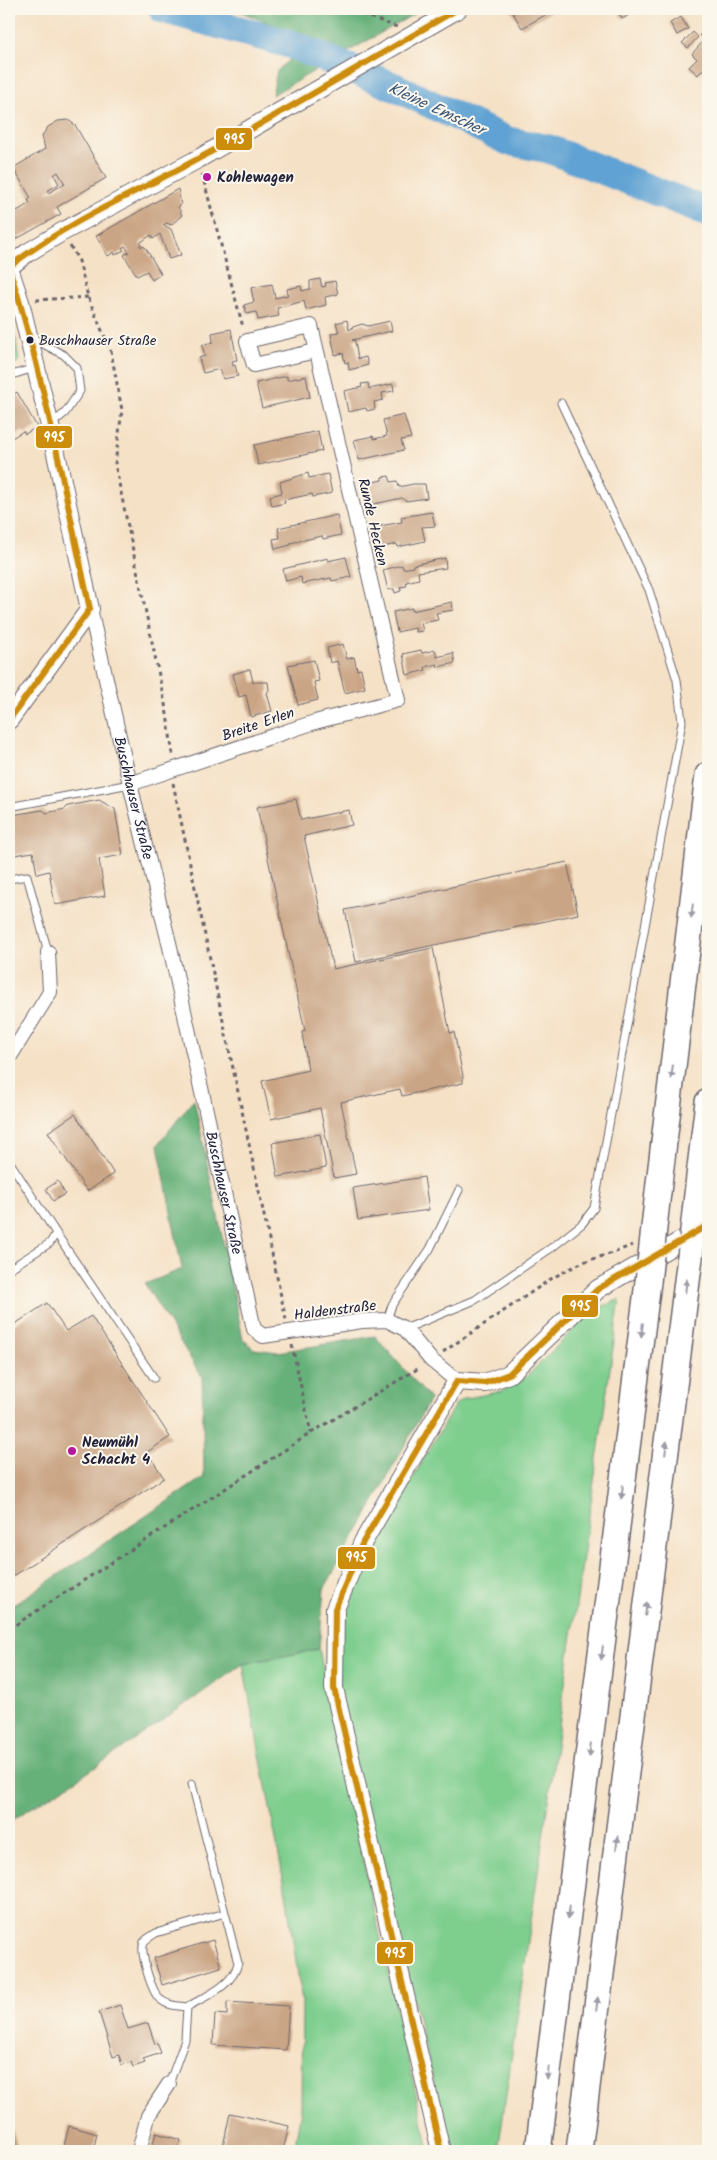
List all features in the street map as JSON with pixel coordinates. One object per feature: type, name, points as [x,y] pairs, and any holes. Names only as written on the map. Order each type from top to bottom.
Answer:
[{"type":"highway","points":[[538,2151],[648,1282],[708,775]]},
{"type":"highway","points":[[582,2145],[708,1102]]},
{"type":"street","points":[[9,268],[27,253],[62,232],[198,159],[297,100],[458,9]]},
{"type":"street","name":"Buschhauser Straße","points":[[9,268],[20,302],[50,426],[130,784],[170,947],[254,1329]]},
{"type":"street","name":"Runde Hecken","points":[[247,341],[311,326],[398,700]]},
{"type":"street","points":[[247,341],[254,364],[316,351]]},
{"type":"street","points":[[9,720],[90,608]]},
{"type":"street","name":"Breite Erlen","points":[[130,784],[315,722],[398,700]]},
{"type":"street","points":[[9,1058],[50,992],[48,952]]},
{"type":"street","points":[[441,2151],[334,1688],[335,1609],[363,1542],[457,1381],[485,1383],[509,1374],[598,1289],[708,1225]]},
{"type":"street","name":"Haldenstraße","points":[[254,1329],[263,1336],[362,1321],[387,1320],[405,1330],[431,1360],[457,1381]]},
{"type":"street","points":[[139,2151],[148,2116],[169,2084]]},
{"type":"lane","points":[[28,336],[64,355],[77,368],[80,392],[65,413],[50,426]]},
{"type":"lane","points":[[9,376],[35,367]]},
{"type":"lane","points":[[405,1330],[475,1300],[554,1246],[582,1224],[594,1208],[682,722],[677,680],[649,590],[561,403]]},
{"type":"lane","points":[[9,807],[130,784]]},
{"type":"lane","points":[[9,879],[27,876],[48,952]]},
{"type":"lane","points":[[9,1160],[154,1378]]},
{"type":"lane","points":[[387,1320],[392,1305],[430,1250],[459,1190]]},
{"type":"lane","points":[[9,1268],[50,1243],[56,1232]]},
{"type":"lane","points":[[192,1784],[238,1963],[237,1969],[228,1982],[187,2007],[168,2004],[155,1995],[142,1952],[143,1944],[148,1938],[156,1933],[225,1913]]},
{"type":"lane","points":[[169,2084],[185,2040],[187,2007]]},
{"type":"path","points":[[348,9],[414,34]]},
{"type":"path","points":[[198,159],[247,341]]},
{"type":"path","points":[[62,232],[79,261],[88,297],[110,352],[122,410],[115,464],[167,714],[174,770],[173,782],[311,1432]]},
{"type":"path","points":[[20,302],[88,297]]},
{"type":"path","points":[[9,1629],[311,1432],[431,1360],[554,1277],[583,1262],[625,1248]]},
{"type":"green space","points":[[234,9],[423,9],[272,95],[277,71],[310,40]]},
{"type":"green space","points":[[9,324],[16,340],[19,361],[9,368]]},
{"type":"green space","points":[[194,1099],[243,1339],[254,1349],[278,1352],[375,1336],[430,1399],[324,1589],[319,1649],[243,1664],[90,1771],[9,1822],[9,1608],[204,1477],[202,1377],[145,1284],[182,1269],[158,1145]]},
{"type":"green space","points":[[620,1299],[498,2151],[451,2151],[336,1687],[337,1609],[455,1405],[463,1399],[502,1391],[525,1378],[592,1311]]},
{"type":"green space","points":[[319,1649],[347,1790],[429,2151],[294,2151],[301,2110],[302,2002],[286,1893],[243,1664]]},
{"type":"building","points":[[556,9],[522,28],[511,10]]},
{"type":"building","points":[[617,9],[625,9],[629,15],[622,19]]},
{"type":"building","points":[[681,17],[688,29],[677,35],[670,23]]},
{"type":"building","points":[[708,26],[708,64],[698,75],[689,67],[697,59],[692,54],[705,39],[700,35]]},
{"type":"building","points":[[693,32],[698,37],[688,48],[682,43]]},
{"type":"building","points":[[68,120],[75,125],[106,178],[57,207],[61,214],[13,241],[9,240],[9,204],[11,207],[14,205],[17,211],[30,203],[28,200],[31,198],[13,168],[45,149],[42,136],[48,127],[58,121]],"holes":[[[58,172],[65,184],[48,193],[47,191],[59,184],[54,175]]]},
{"type":"building","points":[[178,189],[181,205],[178,207],[182,215],[171,225],[167,223],[163,225],[171,229],[181,255],[169,259],[160,234],[153,239],[151,235],[141,242],[140,246],[145,247],[161,274],[152,280],[147,271],[137,276],[124,255],[129,252],[125,246],[122,248],[124,250],[115,255],[114,252],[108,256],[96,236]]},
{"type":"building","points":[[320,279],[322,287],[326,286],[325,283],[335,281],[338,294],[325,297],[326,305],[306,310],[304,301],[277,308],[279,316],[258,320],[256,312],[247,314],[244,305],[254,302],[251,288],[272,284],[275,298],[288,295],[287,289],[301,286],[302,291],[310,289],[310,281]]},
{"type":"building","points":[[347,320],[349,330],[362,324],[368,326],[390,321],[392,331],[352,340],[355,341],[358,359],[366,357],[368,365],[349,370],[348,362],[345,363],[343,353],[335,355],[331,334],[339,332],[336,323]]},
{"type":"building","points":[[231,329],[237,360],[232,361],[238,376],[223,379],[220,369],[203,373],[199,358],[205,356],[202,345],[213,342],[212,333]]},
{"type":"building","points":[[287,376],[287,380],[306,376],[310,397],[262,408],[256,383]]},
{"type":"building","points":[[368,383],[369,389],[393,384],[394,391],[382,393],[383,400],[374,402],[375,409],[367,411],[366,408],[348,412],[344,391],[362,387],[361,384]]},
{"type":"building","points":[[17,392],[37,427],[25,434],[23,431],[9,440],[9,397]]},
{"type":"building","points":[[404,415],[411,438],[401,440],[404,450],[359,460],[354,440],[373,436],[374,439],[387,436],[383,420]]},
{"type":"building","points":[[318,431],[322,451],[258,465],[254,445]]},
{"type":"building","points":[[308,473],[309,478],[328,474],[332,493],[313,497],[312,494],[284,500],[285,503],[272,506],[270,496],[282,493],[280,482]]},
{"type":"building","points":[[389,476],[391,482],[397,481],[399,487],[425,484],[427,498],[406,501],[402,498],[369,505],[364,484],[382,480],[382,477]]},
{"type":"building","points":[[432,512],[435,526],[422,527],[425,541],[398,547],[397,544],[378,548],[374,527],[402,522],[401,517]]},
{"type":"building","points":[[337,515],[341,535],[323,539],[322,536],[290,543],[291,545],[275,549],[273,539],[280,538],[278,528]]},
{"type":"building","points":[[346,557],[351,577],[332,581],[331,578],[302,584],[301,577],[286,581],[283,569],[328,558],[328,561]]},
{"type":"building","points":[[445,558],[446,568],[418,572],[419,579],[406,582],[407,586],[400,587],[401,591],[395,593],[394,589],[388,590],[383,570],[402,565],[403,569]]},
{"type":"building","points":[[452,602],[453,610],[436,613],[438,620],[421,623],[423,631],[416,632],[415,628],[397,632],[393,612],[412,608],[412,611]]},
{"type":"building","points":[[343,644],[347,659],[354,657],[357,670],[361,669],[365,688],[345,693],[337,661],[330,663],[327,648]]},
{"type":"building","points":[[421,650],[422,653],[435,650],[437,657],[453,653],[455,663],[438,667],[437,664],[425,667],[426,670],[407,675],[403,654]]},
{"type":"building","points":[[314,660],[319,681],[314,682],[318,700],[298,705],[288,665]]},
{"type":"building","points":[[250,669],[253,682],[268,682],[269,690],[267,693],[272,711],[251,717],[246,695],[239,697],[233,674]]},
{"type":"building","points":[[296,799],[301,820],[349,810],[352,825],[304,836],[333,969],[433,948],[450,1033],[454,1032],[463,1076],[463,1083],[402,1096],[400,1089],[341,1102],[356,1174],[334,1178],[320,1108],[271,1119],[262,1081],[308,1070],[302,1032],[305,1031],[257,807]]},
{"type":"building","points":[[99,800],[115,809],[123,855],[99,859],[105,896],[55,905],[49,871],[37,874],[33,852],[9,856],[9,819],[11,815],[43,810],[46,813],[65,809],[68,806]]},
{"type":"building","points":[[567,862],[578,914],[356,962],[345,910]]},
{"type":"building","points":[[75,1114],[114,1174],[87,1191],[48,1132]]},
{"type":"building","points":[[320,1134],[326,1168],[278,1177],[272,1143]]},
{"type":"building","points":[[424,1177],[429,1210],[358,1220],[353,1188]]},
{"type":"building","points":[[58,1181],[65,1194],[53,1201],[46,1189]]},
{"type":"building","points":[[47,1303],[66,1331],[91,1316],[170,1437],[147,1452],[164,1478],[9,1579],[9,1328]]},
{"type":"building","points":[[213,1940],[221,1967],[162,1985],[154,1958]]},
{"type":"building","points":[[227,2002],[289,2006],[286,2050],[213,2045],[215,2014],[227,2015]]},
{"type":"building","points":[[120,2005],[128,2029],[148,2023],[155,2044],[157,2043],[161,2053],[143,2059],[145,2063],[133,2067],[131,2062],[122,2065],[119,2055],[113,2057],[99,2012]]},
{"type":"building","points":[[230,2113],[289,2126],[283,2151],[222,2151]]},
{"type":"building","points":[[9,2119],[19,2151],[9,2151]]},
{"type":"building","points":[[69,2126],[97,2134],[93,2151],[63,2150]]},
{"type":"building","points":[[156,2133],[181,2140],[177,2151],[151,2151]]},
{"type":"waterway","name":"Kleine Emscher","points":[[163,9],[293,45],[397,88],[508,141],[549,149],[708,212]]},
{"type":"transit line","name":"995","points":[[9,267],[53,236],[229,142],[458,9]]},
{"type":"transit line","name":"995","points":[[9,268],[44,395],[90,609]]},
{"type":"transit line","name":"995","points":[[9,720],[90,609]]},
{"type":"transit line","name":"995","points":[[457,1381],[485,1383],[509,1374],[598,1289],[708,1225]]},
{"type":"transit line","name":"995","points":[[441,2151],[334,1688],[335,1609],[363,1542],[457,1381]]},
{"type":"place","name":"Kohlewagen","points":[[207,177]]},
{"type":"place","name":"Buschhauser Straße","points":[[30,340]]},
{"type":"place","name":"Neumühl Schacht 4","points":[[72,1451]]}]
